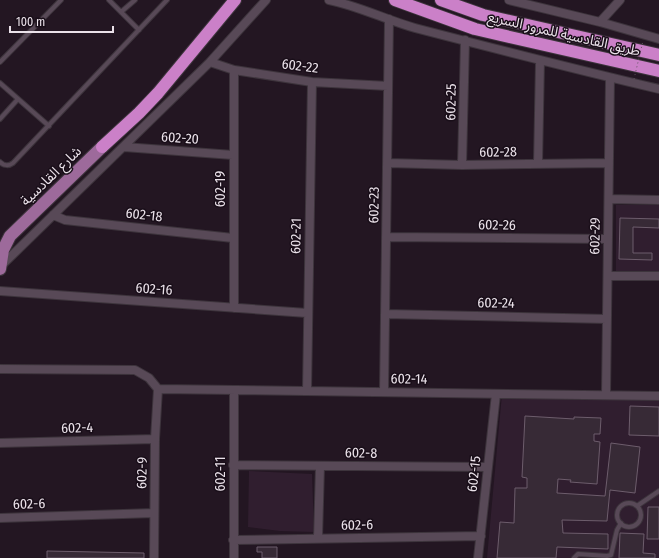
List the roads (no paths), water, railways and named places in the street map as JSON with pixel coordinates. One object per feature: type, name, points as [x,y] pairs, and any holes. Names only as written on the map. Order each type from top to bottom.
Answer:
[{"type":"highway","points":[[102,147],[139,113],[235,0]]},
{"type":"highway","name":"طريق القادسية للمرور السريع","points":[[395,0],[475,29],[659,71]]},
{"type":"highway","name":"طريق القادسية للمرور السريع","points":[[441,0],[483,15],[659,55]]},
{"type":"main road","name":"شارع القادسية","points":[[1,267],[3,250],[10,236],[102,147]]},
{"type":"street","points":[[1,267],[210,62],[266,0]]},
{"type":"street","points":[[329,0],[360,8],[415,27],[540,61],[659,89]]},
{"type":"street","points":[[600,22],[620,0]]},
{"type":"street","points":[[515,1],[600,22],[659,39]]},
{"type":"street","name":"602-23","points":[[384,392],[389,19]]},
{"type":"street","name":"602-25","points":[[462,165],[465,40]]},
{"type":"street","points":[[538,164],[540,61]]},
{"type":"street","name":"602-22","points":[[210,62],[234,70],[312,82],[388,86]]},
{"type":"street","name":"602-19","points":[[234,70],[234,308]]},
{"type":"street","name":"602-29","points":[[606,395],[610,78]]},
{"type":"street","name":"602-21","points":[[306,391],[312,82]]},
{"type":"street","name":"602-20","points":[[124,147],[234,155]]},
{"type":"street","name":"602-28","points":[[388,163],[462,165],[609,163]]},
{"type":"street","points":[[609,199],[659,200]]},
{"type":"street","name":"602-18","points":[[53,215],[65,220],[234,238]]},
{"type":"street","name":"602-26","points":[[386,236],[608,239]]},
{"type":"street","points":[[608,276],[659,276]]},
{"type":"street","name":"602-16","points":[[0,291],[307,313]]},
{"type":"street","name":"602-24","points":[[384,314],[607,319]]},
{"type":"street","points":[[0,369],[135,370],[149,378],[158,389]]},
{"type":"street","name":"602-14","points":[[158,389],[659,396]]},
{"type":"street","name":"602-9","points":[[154,558],[155,439],[158,389]]},
{"type":"street","name":"602-11","points":[[234,390],[234,558]]},
{"type":"street","name":"602-15","points":[[478,558],[496,394]]},
{"type":"street","name":"602-4","points":[[0,444],[155,439]]},
{"type":"street","name":"602-8","points":[[234,464],[488,468]]},
{"type":"street","points":[[318,538],[320,466]]},
{"type":"street","name":"602-6","points":[[0,518],[154,513]]},
{"type":"street","name":"602-6","points":[[234,540],[481,536]]},
{"type":"lane","points":[[0,62],[61,0]]},
{"type":"lane","points":[[110,0],[139,30]]},
{"type":"lane","points":[[121,12],[135,0]]},
{"type":"lane","points":[[0,162],[5,165],[12,164],[167,0]]},
{"type":"lane","points":[[0,84],[49,126]]},
{"type":"lane","points":[[0,119],[18,99]]},
{"type":"lane","points":[[637,506],[659,491]]},
{"type":"lane","points":[[630,503],[637,506],[641,512],[638,522],[632,526],[621,523],[618,515],[620,508],[630,503]]},
{"type":"lane","points":[[574,558],[578,554],[611,555],[617,530],[621,523]]}]
